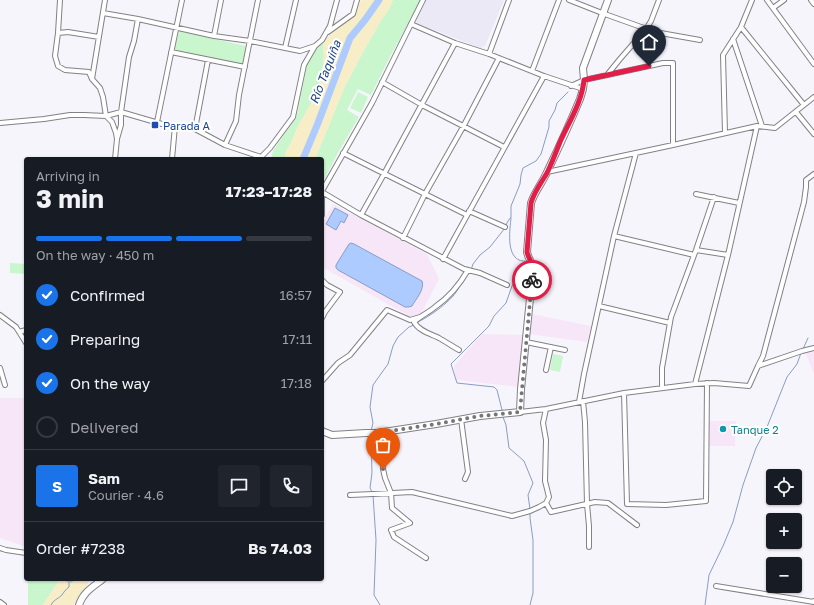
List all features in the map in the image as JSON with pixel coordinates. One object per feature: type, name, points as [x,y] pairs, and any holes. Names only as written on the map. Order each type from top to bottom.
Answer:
[{"type":"street","points":[[60,0],[55,56],[58,66],[65,70],[89,72],[92,79],[100,88],[106,116],[112,122],[117,139]]},
{"type":"street","points":[[92,79],[105,0]]},
{"type":"street","points":[[157,122],[182,0]]},
{"type":"street","points":[[214,36],[221,0]]},
{"type":"street","points":[[224,145],[236,121],[239,95],[258,0]]},
{"type":"street","points":[[285,48],[296,0]]},
{"type":"street","points":[[261,157],[270,148],[293,117],[304,65],[315,46],[322,40],[330,26],[337,0]]},
{"type":"street","points":[[325,34],[353,14],[357,0]]},
{"type":"street","points":[[324,187],[372,103],[423,0]]},
{"type":"street","points":[[489,54],[509,0]]},
{"type":"street","points":[[532,71],[560,0]]},
{"type":"street","points":[[569,0],[602,14],[655,32],[700,40]]},
{"type":"street","points":[[520,412],[533,268],[527,252],[531,203],[576,108],[583,89],[583,68],[608,0]]},
{"type":"street","points":[[607,75],[646,29],[651,21],[659,0]]},
{"type":"street","points":[[725,133],[723,55],[741,27],[752,0]]},
{"type":"street","points":[[766,0],[814,64]]},
{"type":"street","points":[[773,8],[784,0]]},
{"type":"street","points":[[811,0],[814,4]]},
{"type":"street","points":[[103,13],[138,19],[214,36],[250,41],[300,51],[315,46]]},
{"type":"street","points":[[115,157],[117,139],[121,124],[121,112],[129,57],[138,19]]},
{"type":"street","points":[[410,24],[456,43],[489,54],[571,86],[583,89]]},
{"type":"street","points":[[741,27],[804,104]]},
{"type":"street","points":[[58,32],[68,32],[99,37]]},
{"type":"street","points":[[695,384],[759,126],[733,39]]},
{"type":"street","points":[[361,215],[456,43]]},
{"type":"street","points":[[171,52],[245,67]]},
{"type":"street","points":[[403,238],[425,194],[463,127],[499,58]]},
{"type":"street","points":[[195,130],[208,60]]},
{"type":"street","points":[[571,86],[584,80],[663,63],[673,63],[673,145]]},
{"type":"street","points":[[443,259],[544,76]]},
{"type":"street","points":[[382,82],[463,127],[504,147]]},
{"type":"street","points":[[547,172],[759,126],[775,128],[814,97]]},
{"type":"street","points":[[0,123],[70,115],[106,116],[121,112],[162,124],[195,130],[224,145],[257,157]]},
{"type":"street","points":[[796,112],[814,134]]},
{"type":"street","points":[[172,157],[175,126]]},
{"type":"street","points":[[343,153],[425,194],[505,227]]},
{"type":"street","points":[[589,548],[590,526],[587,504],[585,422],[581,402],[584,374],[614,236],[636,153]]},
{"type":"street","points":[[324,432],[332,435],[377,433],[480,416],[546,409],[624,393],[695,384],[714,383],[749,386],[763,356],[802,209],[806,180],[814,174]]},
{"type":"street","points":[[324,192],[361,215],[443,259],[464,269],[480,273],[507,285]]},
{"type":"street","points":[[696,194],[740,203]]},
{"type":"street","points":[[662,388],[662,368],[671,317],[714,197]]},
{"type":"street","points":[[614,236],[694,255]]},
{"type":"street","points":[[696,250],[728,255]]},
{"type":"street","points":[[324,379],[338,363],[350,355],[388,310],[410,320],[420,316],[435,307],[448,295],[468,270]]},
{"type":"street","points":[[324,282],[340,292],[324,314]]},
{"type":"street","points":[[599,306],[670,323]]},
{"type":"street","points":[[0,315],[16,327],[24,340]]},
{"type":"street","points":[[420,316],[414,322],[421,330],[439,338],[459,350]]},
{"type":"street","points":[[19,332],[24,331]]},
{"type":"street","points":[[526,342],[565,350]]},
{"type":"street","points":[[546,370],[551,347]]},
{"type":"street","points":[[758,366],[802,350],[814,348]]},
{"type":"street","points":[[0,368],[5,385]]},
{"type":"street","points":[[624,393],[627,504],[666,506],[706,501],[707,383]]},
{"type":"street","points":[[350,495],[412,492],[512,516],[530,511],[546,503],[549,497],[545,481],[546,440],[543,423],[546,409]]},
{"type":"street","points":[[461,419],[468,472],[465,479]]},
{"type":"street","points":[[377,433],[384,443],[384,474],[391,493],[392,508],[410,523],[391,530],[394,536],[426,558]]},
{"type":"street","points":[[546,503],[551,512],[595,502],[608,503],[637,525]]},
{"type":"street","points":[[0,548],[24,553]]},
{"type":"street","points":[[79,605],[81,598],[90,588],[100,581]]},
{"type":"street","points":[[716,586],[814,601]]},
{"type":"street","points":[[0,602],[4,605]]},
{"type":"shaded area","points":[[425,0],[504,0],[485,46],[480,48],[416,22],[415,19]]},
{"type":"shaded area","points":[[333,204],[427,254],[439,279],[422,312],[418,316],[409,316],[324,268],[324,220]]},
{"type":"shaded area","points":[[532,314],[591,326],[587,342],[529,334]]},
{"type":"shaded area","points":[[482,334],[524,335],[519,387],[456,380],[454,366]]},
{"type":"shaded area","points":[[814,350],[814,374],[805,352]]},
{"type":"shaded area","points":[[0,398],[23,398],[24,546],[0,538]]},
{"type":"shaded area","points":[[708,421],[736,421],[735,446],[708,446]]},
{"type":"green space","points":[[393,0],[421,0],[371,95],[358,89],[347,110],[359,117],[324,180],[324,157],[316,157],[344,88],[380,22]]},
{"type":"green space","points":[[179,31],[246,46],[242,65],[174,51]]},
{"type":"green space","points":[[323,41],[324,57],[321,80],[311,104],[299,124],[285,153],[285,157],[272,157],[273,151],[297,115],[307,64],[317,46]]},
{"type":"green space","points":[[358,92],[368,97],[361,113],[350,108]]},
{"type":"green space","points":[[10,263],[24,264],[24,274],[10,273]]},
{"type":"green space","points":[[553,354],[563,356],[560,372],[550,370]]},
{"type":"green space","points":[[28,581],[59,581],[43,605],[28,605]]},
{"type":"sand","points":[[361,0],[393,0],[344,88],[316,157],[285,157],[285,153],[299,124],[311,104],[321,80],[324,57],[323,41],[354,15]]},
{"type":"sand","points":[[59,581],[89,581],[73,605],[43,605]]},
{"type":"water","points":[[335,208],[348,215],[344,223],[341,221],[336,230],[326,224]]},
{"type":"water","points":[[351,243],[422,281],[423,284],[421,291],[412,306],[405,307],[336,268],[336,265]]},
{"type":"waterway","name":"Río Taquiña","points":[[304,157],[350,38],[379,0]]},
{"type":"waterway","points":[[506,225],[511,217],[511,206],[520,184],[523,168],[536,161],[541,154],[549,127],[549,121],[557,103],[568,92]]},
{"type":"waterway","points":[[502,410],[497,390],[494,387],[457,383],[451,364],[489,326],[494,316],[506,303],[512,286],[525,266],[525,261],[515,257],[510,247],[511,218]]},
{"type":"waterway","points":[[471,270],[473,264],[480,255],[490,247],[505,228]]},
{"type":"waterway","points":[[416,323],[428,317],[447,303],[459,287]]},
{"type":"waterway","points":[[371,431],[373,423],[370,407],[373,385],[388,364],[393,346],[398,337],[409,327],[414,325]]},
{"type":"waterway","points":[[803,349],[808,338]]},
{"type":"waterway","points":[[705,605],[709,575],[733,522],[743,485],[756,448],[767,427],[787,377],[797,364],[801,353]]},
{"type":"waterway","points":[[503,417],[506,425],[509,448],[524,461],[533,483],[528,495],[530,509]]},
{"type":"waterway","points":[[371,436],[372,473],[370,488],[372,492]]},
{"type":"waterway","points":[[373,495],[376,540],[374,595],[380,605]]},
{"type":"waterway","points":[[530,512],[533,540],[533,593],[530,605]]},
{"type":"waterway","name":"Río Taquiña","points":[[51,605],[69,587],[69,581]]},
{"type":"way so far","points":[[383,469],[384,443],[377,433],[480,416],[520,412],[532,280]]},
{"type":"place","name":"Parada A","points":[[155,125]]},
{"type":"place","name":"Tanque 2","points":[[723,429]]},
{"type":"route","points":[[532,280],[533,268],[527,252],[531,203],[533,196],[547,172],[568,128],[580,99],[584,80],[649,66]]}]
